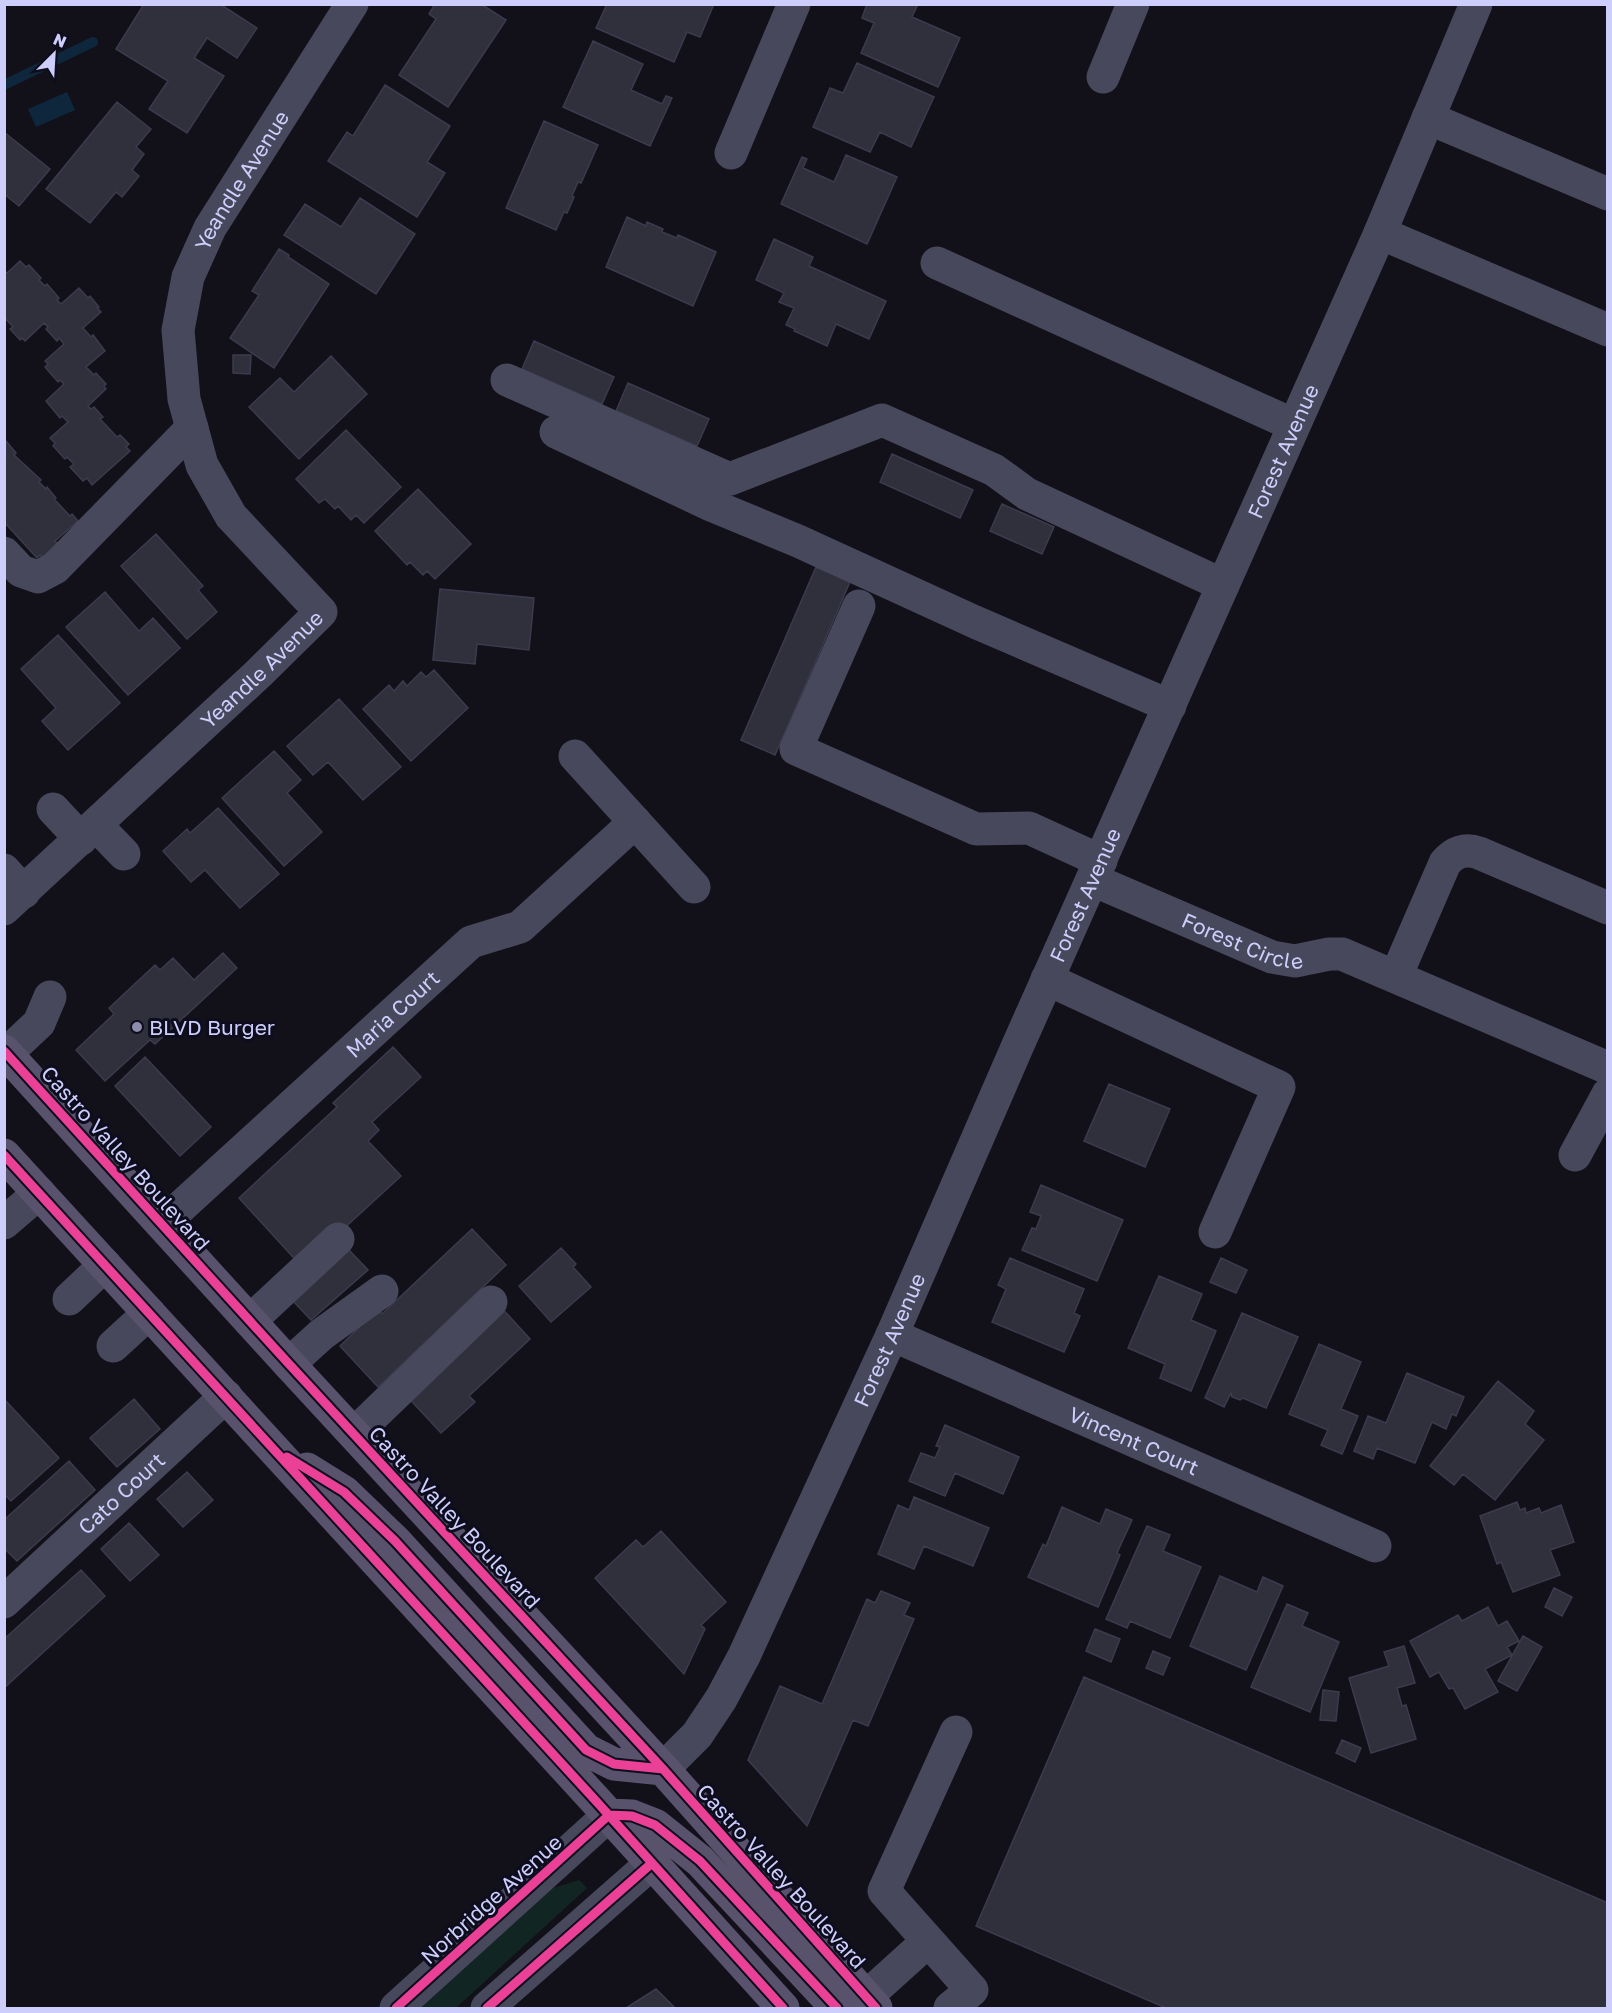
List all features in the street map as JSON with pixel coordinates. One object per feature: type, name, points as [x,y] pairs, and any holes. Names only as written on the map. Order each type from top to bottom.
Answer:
[{"type":"main road","name":"Castro Valley Boulevard","points":[[6,1052],[289,1364],[663,1769],[860,2005]]},
{"type":"main road","points":[[4,1155],[783,2008]]},
{"type":"main road","points":[[270,1446],[344,1492],[395,1541],[586,1750],[614,1764],[663,1769]]},
{"type":"main road","points":[[609,1815],[632,1816],[655,1825],[700,1861],[860,2005]]},
{"type":"street","points":[[731,153],[794,4]]},
{"type":"street","points":[[1103,77],[1133,4]]},
{"type":"street","name":"Yeandle Avenue","points":[[11,890],[88,832],[258,674],[321,612],[231,516],[202,465],[184,399],[178,330],[188,277],[210,228],[344,7]]},
{"type":"street","name":"Forest Avenue","points":[[663,1769],[697,1735],[735,1673],[892,1335],[1047,979],[1380,233],[1428,118],[1464,8]]},
{"type":"street","points":[[1428,118],[1608,195]]},
{"type":"street","points":[[1380,233],[1608,330]]},
{"type":"street","points":[[937,263],[1294,425]]},
{"type":"street","points":[[507,380],[730,480],[882,420],[994,470],[1027,494],[1223,585]]},
{"type":"street","points":[[4,553],[21,571],[38,577],[55,568],[192,428]]},
{"type":"street","points":[[556,432],[711,505],[798,541],[965,618],[1170,706]]},
{"type":"street","name":"Forest Circle","points":[[859,606],[796,749],[976,829],[1029,828],[1097,870],[1272,957],[1295,961],[1329,954],[1342,954],[1608,1068]]},
{"type":"street","points":[[575,756],[694,886]]},
{"type":"street","points":[[53,809],[124,855]]},
{"type":"street","name":"Maria Court","points":[[162,1224],[471,942],[520,927],[635,822]]},
{"type":"street","points":[[1395,976],[1445,863],[1450,856],[1464,850],[1479,853],[1608,908]]},
{"type":"street","points":[[1047,979],[1278,1087],[1215,1232]]},
{"type":"street","points":[[6,1052],[39,1023],[50,998]]},
{"type":"street","points":[[1575,1155],[1608,1094]]},
{"type":"street","points":[[4,1223],[39,1192]]},
{"type":"street","points":[[250,1321],[338,1239]]},
{"type":"street","points":[[69,1299],[105,1265]]},
{"type":"street","points":[[289,1364],[322,1334],[382,1291]]},
{"type":"street","points":[[354,1434],[491,1302]]},
{"type":"street","points":[[113,1346],[149,1313]]},
{"type":"street","name":"Vincent Court","points":[[892,1335],[1375,1546]]},
{"type":"street","name":"Cato Court","points":[[9,1589],[226,1396]]},
{"type":"street","points":[[950,2008],[972,1990],[885,1891],[956,1732]]},
{"type":"street","name":"Norbridge Avenue","points":[[396,2008],[609,1815]]},
{"type":"street","points":[[487,2008],[651,1863]]},
{"type":"street","points":[[860,2005],[928,1941]]},
{"type":"green space","points":[[579,1880],[587,1888],[456,2008],[413,2008],[547,1890]]},
{"type":"water","points":[[67,92],[75,110],[36,127],[28,109]]},
{"type":"building","points":[[144,4],[220,4],[257,28],[237,58],[207,38],[194,58],[224,76],[187,133],[149,109],[168,81],[116,49]]},
{"type":"building","points":[[435,4],[481,4],[506,20],[448,107],[399,75],[436,19],[429,14]]},
{"type":"building","points":[[607,4],[714,4],[700,37],[687,32],[674,62],[596,28]]},
{"type":"building","points":[[867,4],[918,4],[912,17],[960,38],[938,87],[861,53],[874,23],[862,18]]},
{"type":"building","points":[[593,41],[643,64],[631,90],[662,104],[666,96],[672,98],[650,146],[563,107]]},
{"type":"building","points":[[857,63],[934,97],[911,147],[880,132],[870,152],[813,127],[830,88],[843,93]]},
{"type":"building","points":[[385,85],[450,126],[427,162],[445,173],[417,217],[328,161],[347,132],[353,136]]},
{"type":"building","points":[[117,102],[151,129],[136,147],[144,154],[132,170],[139,176],[122,197],[116,192],[90,223],[46,189]]},
{"type":"building","points":[[544,121],[598,145],[581,183],[578,182],[567,213],[564,212],[556,230],[506,208]]},
{"type":"building","points":[[4,132],[50,169],[19,206],[4,194]]},
{"type":"building","points":[[846,155],[897,177],[867,244],[781,204],[802,157],[807,159],[803,168],[834,182]]},
{"type":"building","points":[[360,198],[415,234],[376,294],[284,235],[305,204],[341,227]]},
{"type":"building","points":[[627,217],[646,226],[647,222],[663,229],[662,232],[677,238],[678,235],[716,252],[693,306],[606,267]]},
{"type":"building","points":[[774,239],[813,257],[809,266],[886,301],[869,339],[836,324],[827,346],[786,325],[794,308],[779,302],[784,293],[756,280]]},
{"type":"building","points":[[279,249],[329,284],[274,368],[230,338],[259,295],[252,291]]},
{"type":"building","points":[[20,261],[26,267],[29,265],[41,278],[39,280],[45,286],[47,284],[59,298],[57,300],[61,304],[79,288],[88,298],[90,296],[101,312],[83,328],[91,337],[93,335],[105,351],[86,367],[94,375],[96,373],[106,384],[104,386],[106,389],[88,406],[91,409],[94,407],[103,417],[100,419],[117,437],[120,435],[129,444],[126,447],[130,451],[92,485],[87,478],[83,481],[70,467],[74,464],[67,457],[65,459],[53,446],[55,443],[50,438],[68,422],[62,416],[60,418],[46,401],[64,384],[60,380],[58,382],[45,367],[48,364],[45,361],[64,344],[59,338],[57,341],[46,329],[48,327],[44,323],[25,341],[22,338],[20,340],[10,329],[13,327],[4,317],[4,271],[7,273]]},
{"type":"building","points":[[534,341],[614,377],[602,404],[522,369]]},
{"type":"building","points":[[233,355],[251,355],[250,374],[233,373]]},
{"type":"building","points":[[331,356],[367,394],[299,459],[249,407],[280,378],[294,392]]},
{"type":"building","points":[[628,383],[709,419],[697,446],[616,411]]},
{"type":"building","points":[[346,430],[401,487],[364,523],[356,515],[351,520],[338,506],[335,509],[325,499],[319,503],[296,479]]},
{"type":"building","points":[[6,441],[16,453],[14,455],[41,480],[39,482],[46,489],[47,487],[56,498],[54,499],[70,516],[72,514],[78,521],[55,541],[58,544],[42,557],[40,555],[37,558],[4,522]]},
{"type":"building","points":[[892,454],[973,490],[960,518],[880,482]]},
{"type":"building","points":[[418,489],[471,544],[435,579],[427,571],[423,575],[410,562],[407,565],[375,531]]},
{"type":"building","points":[[1002,504],[1054,527],[1042,554],[990,531]]},
{"type":"building","points":[[156,534],[203,586],[198,590],[217,612],[187,639],[121,566]]},
{"type":"building","points":[[816,567],[850,582],[775,755],[741,740]]},
{"type":"building","points":[[440,589],[534,598],[529,650],[477,644],[475,664],[433,660]]},
{"type":"building","points":[[105,592],[139,631],[153,618],[180,648],[128,695],[66,627]]},
{"type":"building","points":[[58,635],[120,703],[68,750],[42,721],[56,708],[21,669]]},
{"type":"building","points":[[434,670],[468,708],[411,761],[363,709],[389,685],[394,691],[403,681],[407,686],[421,672],[426,677]]},
{"type":"building","points":[[339,699],[401,767],[363,800],[328,762],[313,775],[287,746]]},
{"type":"building","points":[[274,751],[301,780],[287,793],[322,832],[284,866],[222,798]]},
{"type":"building","points":[[218,808],[279,874],[240,908],[205,870],[191,882],[163,851],[187,829],[190,833]]},
{"type":"building","name":"BLVD Burger","points":[[223,953],[237,968],[155,1044],[150,1040],[105,1081],[76,1050],[114,1014],[109,1008],[155,965],[160,970],[173,958],[194,980]]},
{"type":"building","points":[[393,1047],[421,1077],[372,1122],[379,1130],[368,1141],[401,1176],[302,1267],[239,1198],[337,1107],[333,1103]]},
{"type":"building","points":[[145,1057],[211,1127],[180,1156],[115,1086]]},
{"type":"building","points":[[1109,1084],[1170,1109],[1145,1167],[1084,1141]]},
{"type":"building","points":[[1041,1185],[1123,1220],[1097,1281],[1022,1250],[1032,1228],[1036,1229],[1041,1216],[1030,1212]]},
{"type":"building","points":[[472,1229],[506,1265],[378,1387],[340,1346],[378,1309],[382,1314]]},
{"type":"building","points":[[561,1248],[576,1264],[573,1267],[591,1287],[551,1322],[519,1286]]},
{"type":"building","points":[[349,1250],[368,1270],[311,1320],[292,1300]]},
{"type":"building","points":[[1010,1258],[1084,1289],[1074,1313],[1080,1316],[1064,1352],[992,1322],[1006,1289],[998,1285]]},
{"type":"building","points":[[1221,1258],[1247,1270],[1236,1293],[1210,1282]]},
{"type":"building","points":[[1159,1276],[1202,1294],[1191,1320],[1216,1331],[1191,1391],[1160,1378],[1165,1364],[1128,1348]]},
{"type":"building","points":[[498,1304],[530,1339],[469,1396],[475,1402],[441,1433],[404,1393]]},
{"type":"building","points":[[1242,1313],[1298,1337],[1266,1408],[1243,1398],[1240,1400],[1232,1397],[1231,1393],[1224,1407],[1205,1398]]},
{"type":"building","points":[[1319,1344],[1361,1362],[1341,1409],[1358,1416],[1342,1454],[1321,1445],[1328,1430],[1289,1414]]},
{"type":"building","points":[[1407,1373],[1464,1397],[1456,1416],[1452,1414],[1446,1429],[1432,1422],[1415,1463],[1377,1448],[1373,1459],[1354,1451],[1368,1416],[1386,1423]]},
{"type":"building","points":[[1498,1381],[1534,1411],[1525,1424],[1544,1440],[1495,1500],[1463,1474],[1454,1485],[1430,1466]]},
{"type":"building","points":[[4,1399],[59,1458],[11,1501],[4,1494]]},
{"type":"building","points":[[134,1399],[160,1429],[117,1467],[90,1438]]},
{"type":"building","points":[[945,1425],[1019,1457],[1003,1494],[955,1473],[945,1496],[909,1481],[921,1453],[935,1458],[940,1447],[936,1446]]},
{"type":"building","points":[[69,1461],[95,1490],[17,1561],[4,1548],[4,1520]]},
{"type":"building","points":[[187,1472],[213,1500],[183,1527],[157,1499]]},
{"type":"building","points":[[914,1497],[989,1528],[973,1566],[924,1546],[914,1569],[878,1554],[898,1505],[909,1510]]},
{"type":"building","points":[[1517,1502],[1520,1510],[1525,1508],[1526,1513],[1539,1508],[1541,1513],[1561,1505],[1574,1542],[1550,1550],[1560,1575],[1513,1592],[1501,1562],[1497,1564],[1480,1516]]},
{"type":"building","points":[[1062,1507],[1100,1524],[1106,1509],[1132,1520],[1117,1553],[1120,1555],[1098,1607],[1028,1577],[1043,1544],[1046,1546]]},
{"type":"building","points":[[129,1523],[159,1555],[130,1581],[101,1549]]},
{"type":"building","points":[[1147,1526],[1170,1535],[1163,1551],[1201,1567],[1170,1638],[1130,1621],[1127,1628],[1106,1619]]},
{"type":"building","points":[[661,1531],[726,1602],[701,1625],[705,1629],[684,1674],[595,1578],[636,1540],[643,1547]]},
{"type":"building","points":[[81,1570],[105,1596],[4,1688],[4,1639]]},
{"type":"building","points":[[1220,1576],[1257,1592],[1263,1577],[1283,1586],[1246,1670],[1190,1646]]},
{"type":"building","points":[[1554,1588],[1572,1597],[1562,1616],[1545,1607]]},
{"type":"building","points":[[881,1591],[910,1603],[904,1615],[914,1619],[868,1726],[853,1720],[807,1826],[748,1760],[780,1686],[822,1704],[867,1599],[875,1603]]},
{"type":"building","points":[[1287,1604],[1308,1613],[1302,1626],[1339,1642],[1310,1712],[1251,1687]]},
{"type":"building","points":[[1488,1607],[1498,1626],[1507,1621],[1519,1641],[1507,1647],[1512,1655],[1485,1669],[1498,1692],[1465,1709],[1453,1688],[1449,1689],[1439,1672],[1430,1677],[1410,1641],[1458,1615],[1462,1621]]},
{"type":"building","points":[[1095,1629],[1120,1639],[1111,1662],[1086,1651]]},
{"type":"building","points":[[1523,1636],[1542,1647],[1517,1691],[1498,1681]]},
{"type":"building","points":[[1404,1646],[1415,1683],[1397,1688],[1402,1706],[1406,1705],[1416,1739],[1371,1753],[1349,1678],[1389,1666],[1384,1652]]},
{"type":"building","points":[[1153,1651],[1170,1658],[1163,1675],[1146,1668]]},
{"type":"building","points":[[1084,1677],[1608,1903],[1608,2008],[1166,2008],[976,1926]]},
{"type":"building","points":[[1323,1690],[1339,1692],[1336,1721],[1320,1720]]},
{"type":"building","points":[[1342,1740],[1361,1748],[1355,1762],[1336,1753]]},
{"type":"building","points":[[656,1989],[675,2008],[626,2008]]},
{"type":"waterway","points":[[4,85],[93,42]]},
{"type":"cycle path","points":[[4,1051],[663,1769],[876,2008]]},
{"type":"cycle path","points":[[4,1155],[783,2008]]},
{"type":"cycle path","points":[[287,1457],[344,1492],[395,1541],[586,1750],[614,1764],[663,1769]]},
{"type":"cycle path","points":[[609,1815],[632,1816],[655,1825],[700,1861],[837,2008]]},
{"type":"cycle path","points":[[396,2008],[609,1815]]},
{"type":"cycle path","points":[[487,2008],[652,1863]]},
{"type":"place","name":"BLVD Burger","points":[[137,1027]]}]
